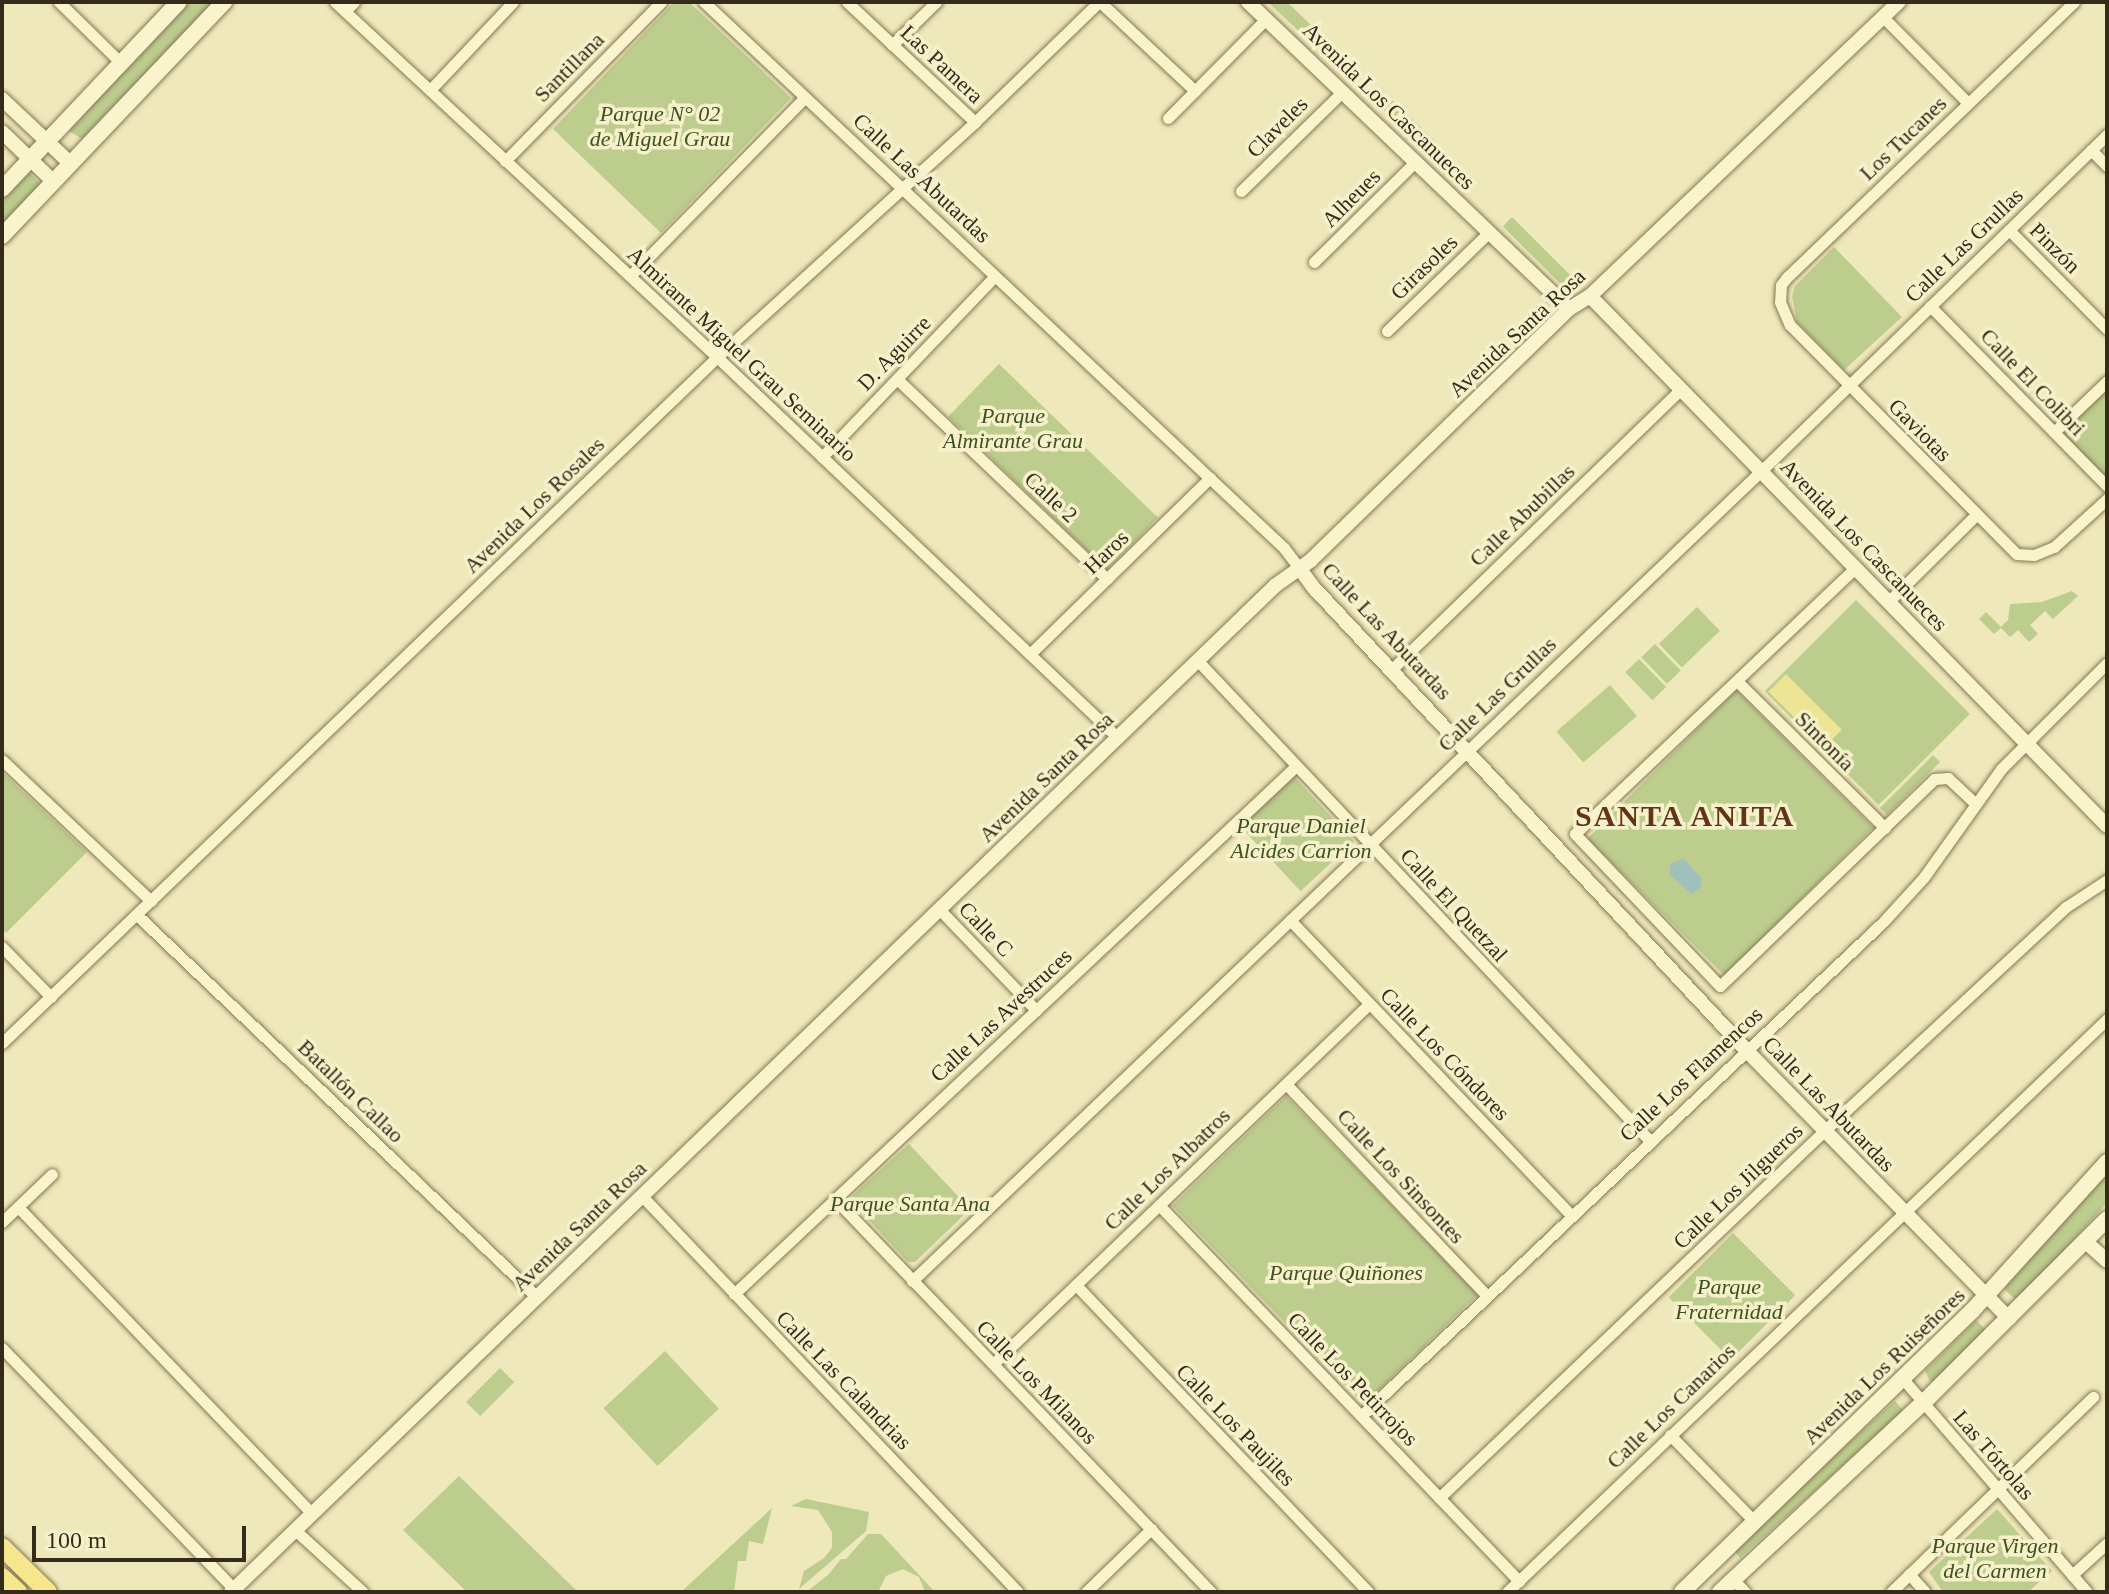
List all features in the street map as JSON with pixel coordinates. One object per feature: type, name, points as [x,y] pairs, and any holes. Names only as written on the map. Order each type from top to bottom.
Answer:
[{"type":"main road","points":[[2,189],[179,2]]},
{"type":"main road","points":[[2,236],[224,2]]},
{"type":"main road","name":"Avenida Los Ruiseñores","points":[[1682,1592],[1986,1296],[2107,1162]]},
{"type":"main road","points":[[1720,1592],[1739,1586],[2107,1219]]},
{"type":"main road","points":[[2,1547],[48,1592]]},
{"type":"main road","points":[[2,1577],[18,1592]]},
{"type":"street","points":[[59,2],[121,63]]},
{"type":"street","name":"Almirante Miguel Grau Seminario","points":[[335,2],[349,6],[430,90],[717,357],[1118,738]]},
{"type":"street","points":[[430,90],[513,2]]},
{"type":"street","name":"Santillana","points":[[505,161],[661,2]]},
{"type":"street","name":"Calle Las Abutardas","points":[[704,2],[1284,548],[1391,670],[1746,1050],[2009,1319]]},
{"type":"street","name":"Las Pamera","points":[[847,2],[975,122]]},
{"type":"street","points":[[892,45],[936,2]]},
{"type":"street","points":[[1100,2],[1195,91]]},
{"type":"street","name":"Avenida Los Rosales","points":[[2,1043],[717,357],[975,122],[1100,2]]},
{"type":"street","name":"Avenida Los Cascanueces","points":[[1248,2],[1569,309]]},
{"type":"street","name":"Avenida Santa Rosa","points":[[232,1590],[1283,579],[1300,569],[1569,309],[1590,296],[1899,2]]},
{"type":"street","name":"Los Tucanes","points":[[1782,311],[1780,292],[1787,277],[2074,2]]},
{"type":"street","points":[[1883,17],[1968,103]]},
{"type":"street","points":[[1168,118],[1266,19]]},
{"type":"street","name":"Claveles","points":[[1241,191],[1342,92]]},
{"type":"street","points":[[630,276],[805,97]]},
{"type":"street","points":[[2,99],[71,164]]},
{"type":"street","points":[[2,132],[54,182]]},
{"type":"street","name":"Calle Las Grullas","points":[[912,1281],[1761,471],[2107,134]]},
{"type":"street","points":[[2091,150],[2107,166]]},
{"type":"street","name":"Alheues","points":[[1314,262],[1415,162]]},
{"type":"street","name":"Pinzón","points":[[2009,230],[2107,329]]},
{"type":"street","name":"Girasoles","points":[[1387,331],[1489,232]]},
{"type":"street","name":"D. Aguirre","points":[[822,457],[995,276]]},
{"type":"street","name":"Avenida Los Cascanueces","points":[[1590,296],[2107,826]]},
{"type":"street","name":"Calle El Colibri","points":[[1930,306],[2107,486]]},
{"type":"street","name":"Gaviotas","points":[[1782,311],[1790,325],[1848,385],[2017,554],[2042,553],[2065,540],[2107,499]]},
{"type":"street","name":"Calle 2","points":[[897,379],[1107,579]]},
{"type":"street","points":[[2054,432],[2107,381]]},
{"type":"street","name":"Calle Abubillas","points":[[1391,670],[1681,389]]},
{"type":"street","name":"Haros","points":[[1030,654],[1210,478]]},
{"type":"street","points":[[1888,602],[1976,515]]},
{"type":"street","points":[[1855,568],[1575,834],[1720,986],[1942,776],[1976,804]]},
{"type":"street","name":"Calle El Quetzal","points":[[1198,661],[1650,1141]]},
{"type":"street","name":"Calle Los Flamencos","points":[[1361,1416],[1884,921],[1924,877],[1976,804],[2026,742],[2107,663]]},
{"type":"street","name":"Sintonía","points":[[1738,682],[1885,828]]},
{"type":"street","points":[[2,760],[151,901]]},
{"type":"street","name":"Calle Las Avestruces","points":[[734,1294],[1296,766]]},
{"type":"street","name":"Calle Los Jilgueros","points":[[1439,1498],[1824,1131],[2066,907],[2107,880]]},
{"type":"street","name":"Calle C","points":[[940,910],[1036,1010]]},
{"type":"street","name":"Batallón Callao","points":[[137,915],[537,1297]]},
{"type":"street","name":"Calle Los Cóndores","points":[[1290,920],[1571,1215]]},
{"type":"street","points":[[2,947],[51,997]]},
{"type":"street","name":"Calle Los Albatros","points":[[993,1364],[1369,1004]]},
{"type":"street","name":"Calle Los Canarios","points":[[1507,1592],[2107,1019]]},
{"type":"street","name":"Calle Los Sinsontes","points":[[1286,1084],[1487,1296]]},
{"type":"street","points":[[2,1222],[52,1174]]},
{"type":"street","name":"Calle Las Calandrias","points":[[642,1196],[1018,1592]]},
{"type":"street","name":"Calle Los Milanos","points":[[835,1199],[1211,1592]]},
{"type":"street","name":"Calle Los Petirrojos","points":[[1159,1205],[1519,1581]]},
{"type":"street","points":[[18,1207],[312,1514]]},
{"type":"street","points":[[2086,1242],[2107,1261]]},
{"type":"street","name":"Calle Los Paujiles","points":[[1076,1285],[1368,1592]]},
{"type":"street","points":[[2,1348],[232,1590]]},
{"type":"street","name":"Las Tórtolas","points":[[1903,1379],[2087,1592]]},
{"type":"street","points":[[1891,1592],[2093,1397]]},
{"type":"street","points":[[1670,1435],[1754,1521]]},
{"type":"street","points":[[1086,1592],[1151,1529]]},
{"type":"street","points":[[295,1530],[363,1592]]},
{"type":"street","points":[[2072,1575],[2107,1543]]},
{"type":"street","points":[[1909,1574],[1925,1592]]},
{"type":"green space","points":[[187,2],[214,2],[82,139],[69,131]]},
{"type":"green space","name":"Parque N° 02 de Miguel Grau","points":[[674,2],[689,2],[791,98],[661,233],[553,129]]},
{"type":"green space","points":[[1268,2],[1287,2],[1337,50],[1321,52]]},
{"type":"green space","points":[[1392,100],[1435,141],[1421,146],[1383,109]]},
{"type":"green space","points":[[29,172],[40,184],[2,225],[2,199]]},
{"type":"green space","points":[[1512,217],[1573,278],[1564,287],[1503,226]]},
{"type":"green space","points":[[1834,247],[1902,317],[1844,370],[1797,322],[1792,296],[1795,286]]},
{"type":"green space","name":"Parque Almirante Grau","points":[[999,364],[1158,518],[1107,570],[948,417]]},
{"type":"green space","points":[[2107,388],[2107,479],[2065,438],[2064,429]]},
{"type":"green space","points":[[2072,591],[2078,596],[2053,619],[2045,611],[2030,625],[2038,634],[2029,642],[2018,630],[2010,637],[2001,628],[1994,634],[1979,619],[1986,612],[2001,627],[2008,620],[2010,604],[2042,602]]},
{"type":"green space","points":[[1856,600],[1970,714],[1879,805],[1765,691]]},
{"type":"green space","points":[[1697,607],[1720,631],[1682,668],[1659,644]]},
{"type":"green space","points":[[1655,644],[1681,671],[1667,684],[1641,657]]},
{"type":"green space","points":[[1639,659],[1666,687],[1652,700],[1625,672]]},
{"type":"green space","points":[[1610,685],[1637,716],[1583,763],[1556,732]]},
{"type":"green space","points":[[1736,690],[1873,827],[1725,976],[1588,838]]},
{"type":"green space","points":[[1933,755],[1940,762],[1887,815],[1880,808]]},
{"type":"green space","points":[[2,772],[87,852],[6,933],[2,929]]},
{"type":"green space","name":"Parque Daniel Alcides Carrion","points":[[1294,777],[1354,841],[1301,891],[1241,827]]},
{"type":"green space","name":"Parque Quiñones","points":[[1286,1096],[1478,1295],[1364,1404],[1172,1206]]},
{"type":"green space","name":"Parque Santa Ana","points":[[909,1144],[970,1209],[915,1262],[908,1262],[853,1203],[852,1196]]},
{"type":"green space","points":[[2107,1171],[2107,1203],[2019,1299],[2015,1299],[2005,1290],[2005,1285]]},
{"type":"green space","name":"Parque Fraternidad","points":[[1733,1233],[1795,1295],[1731,1360],[1669,1297]]},
{"type":"green space","points":[[1976,1320],[1987,1331],[1935,1381],[1930,1381],[1925,1371]]},
{"type":"green space","points":[[665,1351],[719,1409],[657,1466],[604,1408]]},
{"type":"green space","points":[[500,1368],[514,1382],[480,1416],[466,1402]]},
{"type":"green space","points":[[1895,1401],[1904,1411],[1740,1558],[1732,1548]]},
{"type":"green space","points":[[459,1476],[578,1592],[467,1592],[403,1530]]},
{"type":"green space","points":[[806,1499],[869,1512],[866,1531],[799,1589],[804,1571],[824,1558],[832,1548],[832,1532],[818,1510],[791,1506]]},
{"type":"green space","points":[[772,1508],[763,1544],[749,1541],[746,1561],[738,1561],[734,1592],[681,1592]]},
{"type":"green space","name":"Parque Virgen del Carmen","points":[[1997,1509],[2052,1571],[2028,1592],[1943,1592],[1929,1572]]},
{"type":"green space","points":[[868,1534],[881,1534],[935,1592],[925,1592],[919,1577],[903,1569],[886,1576],[878,1592],[806,1592],[828,1575],[841,1559],[846,1559]]},
{"type":"sand","points":[[1786,674],[1842,730],[1824,748],[1768,692]]},
{"type":"water","points":[[1684,859],[1701,878],[1701,887],[1691,894],[1669,874],[1671,863]]},
{"type":"district","name":"SANTA ANITA","points":[[1685,816]]}]
